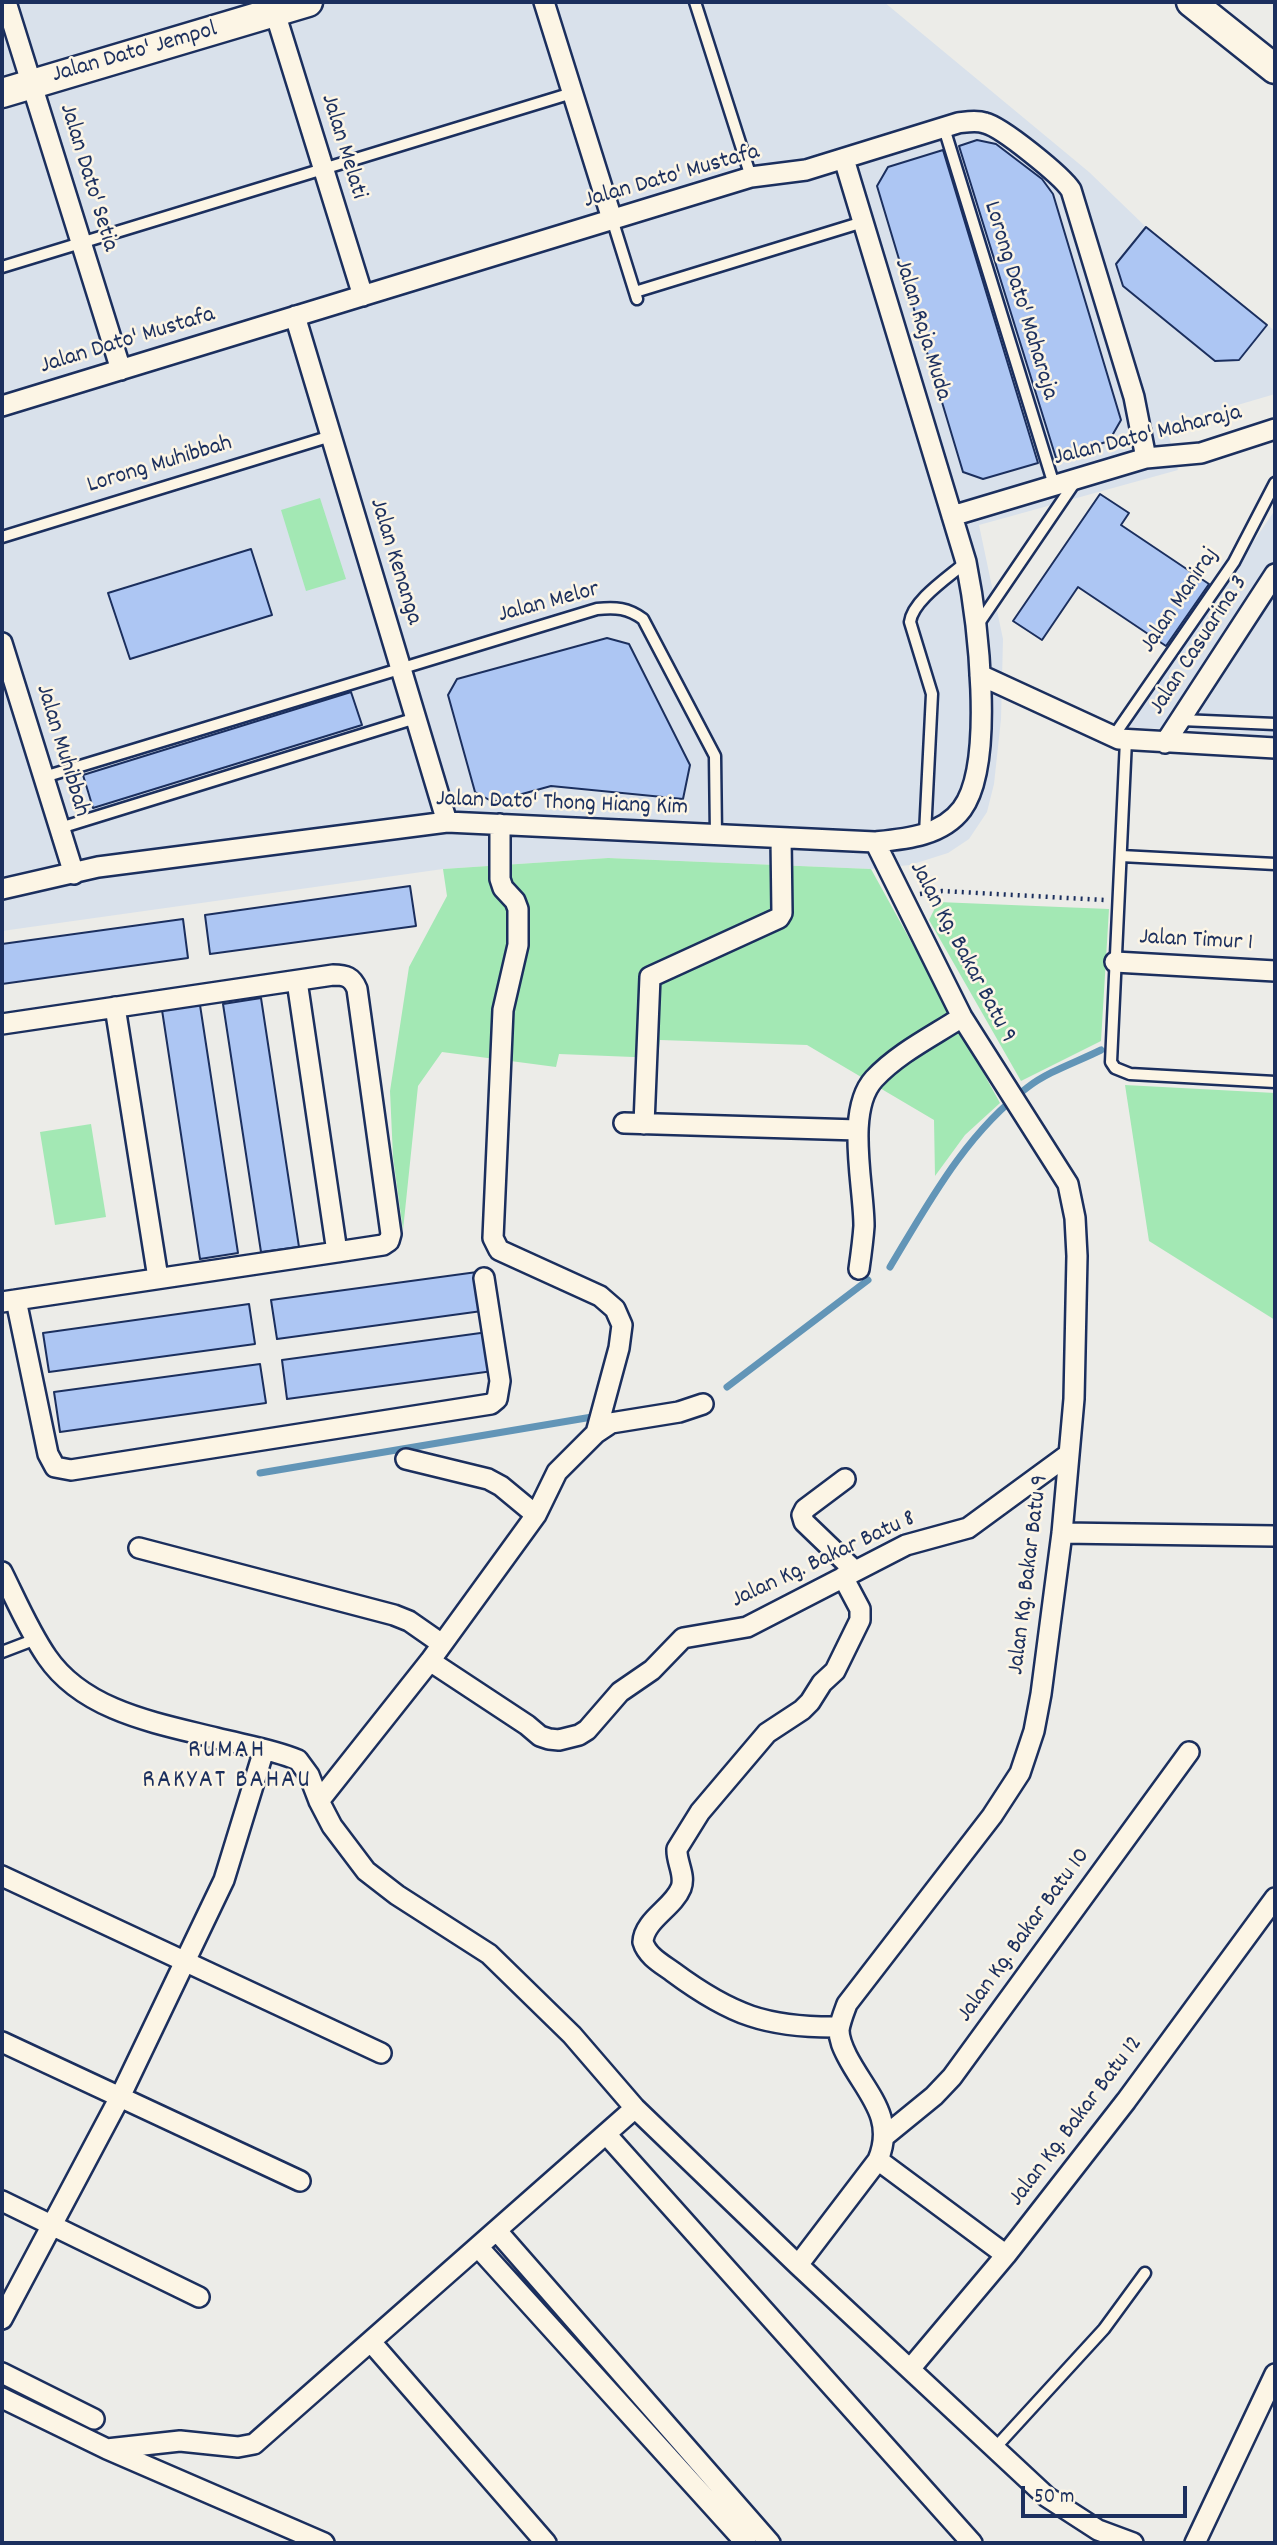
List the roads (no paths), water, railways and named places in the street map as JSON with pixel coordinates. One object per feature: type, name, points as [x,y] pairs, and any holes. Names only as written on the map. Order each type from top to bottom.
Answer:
[{"type":"main road","name":"Jalan Dato' Jempol","points":[[2,93],[273,7],[308,2]]},
{"type":"main road","points":[[1191,2],[1275,69]]},
{"type":"street","name":"Jalan Dato' Setia","points":[[6,2],[121,370]]},
{"type":"street","points":[[544,2],[612,219]]},
{"type":"street","name":"Jalan Melati","points":[[273,7],[363,296]]},
{"type":"street","name":"Jalan Dato' Mustafa","points":[[2,406],[751,177],[806,170],[968,122],[993,126],[1059,176],[1071,190],[1134,397],[1146,458]]},
{"type":"street","name":"Jalan Raja Muda","points":[[844,159],[966,562],[977,627],[980,675],[979,748],[971,790],[962,809],[947,824],[925,835]]},
{"type":"street","name":"Jalan Kenanga","points":[[295,316],[447,822]]},
{"type":"street","name":"Jalan Dato' Maharaja","points":[[952,516],[1146,458],[1201,453],[1275,429]]},
{"type":"street","name":"Jalan Casuarina 3","points":[[1165,743],[1275,575]]},
{"type":"street","name":"Jalan Muhibbah","points":[[2,643],[74,873]]},
{"type":"street","points":[[980,675],[1120,739],[1275,748]]},
{"type":"street","name":"Jalan Dato' Thong Hiang Kim","points":[[2,889],[98,867],[447,822],[875,842],[925,835]]},
{"type":"street","points":[[500,824],[500,879],[503,888],[519,909],[518,945],[503,1010],[493,1238],[499,1250],[600,1296],[615,1309],[622,1325],[619,1348],[597,1430]]},
{"type":"street","points":[[644,1124],[650,977],[779,918],[782,913],[781,838]]},
{"type":"street","name":"Jalan Kg. Bakar Batu 9","points":[[839,2027],[855,1991],[992,1816],[1020,1773],[1034,1731],[1038,1707],[1062,1533],[1074,1399],[1077,1269],[1073,1198],[1068,1184],[962,1017],[875,842]]},
{"type":"street","name":"Jalan Timur 1","points":[[1115,962],[1275,971]]},
{"type":"street","points":[[2,1024],[341,975],[349,977],[357,989],[391,1234],[389,1241],[383,1245],[9,1301],[48,1454],[55,1467],[71,1470],[491,1404],[497,1399],[500,1381],[484,1278]]},
{"type":"street","points":[[297,981],[337,1252]]},
{"type":"street","points":[[115,1007],[158,1278]]},
{"type":"street","points":[[859,1269],[864,1227],[858,1119],[863,1098],[872,1081],[894,1061],[962,1017]]},
{"type":"street","points":[[624,1123],[858,1130]]},
{"type":"street","points":[[319,1801],[430,1661],[536,1515],[557,1472],[597,1430],[611,1423],[679,1412],[703,1404]]},
{"type":"street","name":"Jalan Kg. Bakar Batu 8","points":[[430,1661],[540,1736],[559,1740],[579,1735],[587,1730],[620,1692],[652,1670],[683,1638],[747,1627],[921,1539],[968,1528],[1069,1454]]},
{"type":"street","points":[[406,1459],[488,1479],[501,1486],[536,1515]]},
{"type":"street","points":[[798,2265],[878,2160],[885,2136],[878,2108],[841,2045],[839,2027],[800,2027],[762,2021],[722,2005],[691,1986],[649,1954],[643,1942],[646,1930],[681,1887],[677,1849],[700,1812],[767,1732],[810,1702],[822,1683],[835,1671],[859,1620],[859,1609],[849,1574],[804,1522],[802,1516],[805,1508],[845,1479]]},
{"type":"street","points":[[1062,1533],[1275,1536]]},
{"type":"street","points":[[139,1549],[394,1615],[409,1621],[442,1644]]},
{"type":"street","points":[[2,1572],[47,1658],[81,1692],[108,1706],[158,1723],[289,1756],[305,1767],[332,1826],[366,1871],[397,1895],[489,1954],[572,2035],[635,2108],[798,2265],[1047,2497],[1098,2530],[1133,2543]]},
{"type":"street","points":[[2,2319],[120,2097],[224,1880],[264,1750]]},
{"type":"street","name":"Jalan Kg. Bakar Batu 10","points":[[885,2136],[934,2096],[952,2077],[1189,1752]]},
{"type":"street","points":[[2,1876],[381,2053]]},
{"type":"street","name":"Jalan Kg. Bakar Batu 12","points":[[910,2369],[1006,2255],[1126,2101],[1275,1898]]},
{"type":"street","points":[[2,2042],[300,2181]]},
{"type":"street","points":[[107,2449],[180,2441],[238,2447],[254,2444],[635,2108]]},
{"type":"street","points":[[606,2134],[972,2543]]},
{"type":"street","points":[[878,2160],[1006,2255]]},
{"type":"street","points":[[2,2201],[199,2297]]},
{"type":"street","points":[[497,2231],[770,2543]]},
{"type":"street","points":[[478,2247],[746,2543]]},
{"type":"street","points":[[371,2342],[546,2543]]},
{"type":"street","points":[[2,2373],[94,2418]]},
{"type":"street","points":[[1195,2543],[1275,2374]]},
{"type":"street","points":[[2,2398],[107,2449],[324,2543]]},
{"type":"lane","points":[[695,2],[751,177]]},
{"type":"lane","points":[[2,267],[572,93]]},
{"type":"lane","name":"Lorong Dato' Maharaja","points":[[944,128],[1054,485]]},
{"type":"lane","points":[[612,219],[636,296],[863,222]]},
{"type":"lane","name":"Lorong Muhibbah","points":[[2,537],[331,436]]},
{"type":"lane","points":[[977,627],[1077,479]]},
{"type":"lane","name":"Jalan Maniraj","points":[[1120,739],[1234,562],[1275,482]]},
{"type":"lane","points":[[925,835],[932,694],[910,629],[911,615],[919,604],[966,562]]},
{"type":"lane","name":"Jalan Melor","points":[[44,777],[597,609],[615,607],[630,610],[643,620],[651,631],[715,756],[716,835]]},
{"type":"lane","points":[[60,828],[416,718]]},
{"type":"lane","points":[[1180,720],[1275,724]]},
{"type":"lane","points":[[1120,739],[1121,856],[1110,1054],[1115,1068],[1130,1074],[1275,1082]]},
{"type":"lane","points":[[1121,856],[1275,864]]},
{"type":"lane","points":[[2,1652],[36,1639]]},
{"type":"lane","points":[[995,2448],[1104,2329],[1145,2273]]},
{"type":"waterway","points":[[890,1267],[950,1170],[986,1125],[1036,1081],[1101,1050]]},
{"type":"waterway","points":[[727,1387],[868,1280]]},
{"type":"waterway","points":[[260,1473],[598,1416]]},
{"type":"district","name":"RUMAH RAKYAT BAHAU","points":[[227,1767]]}]
